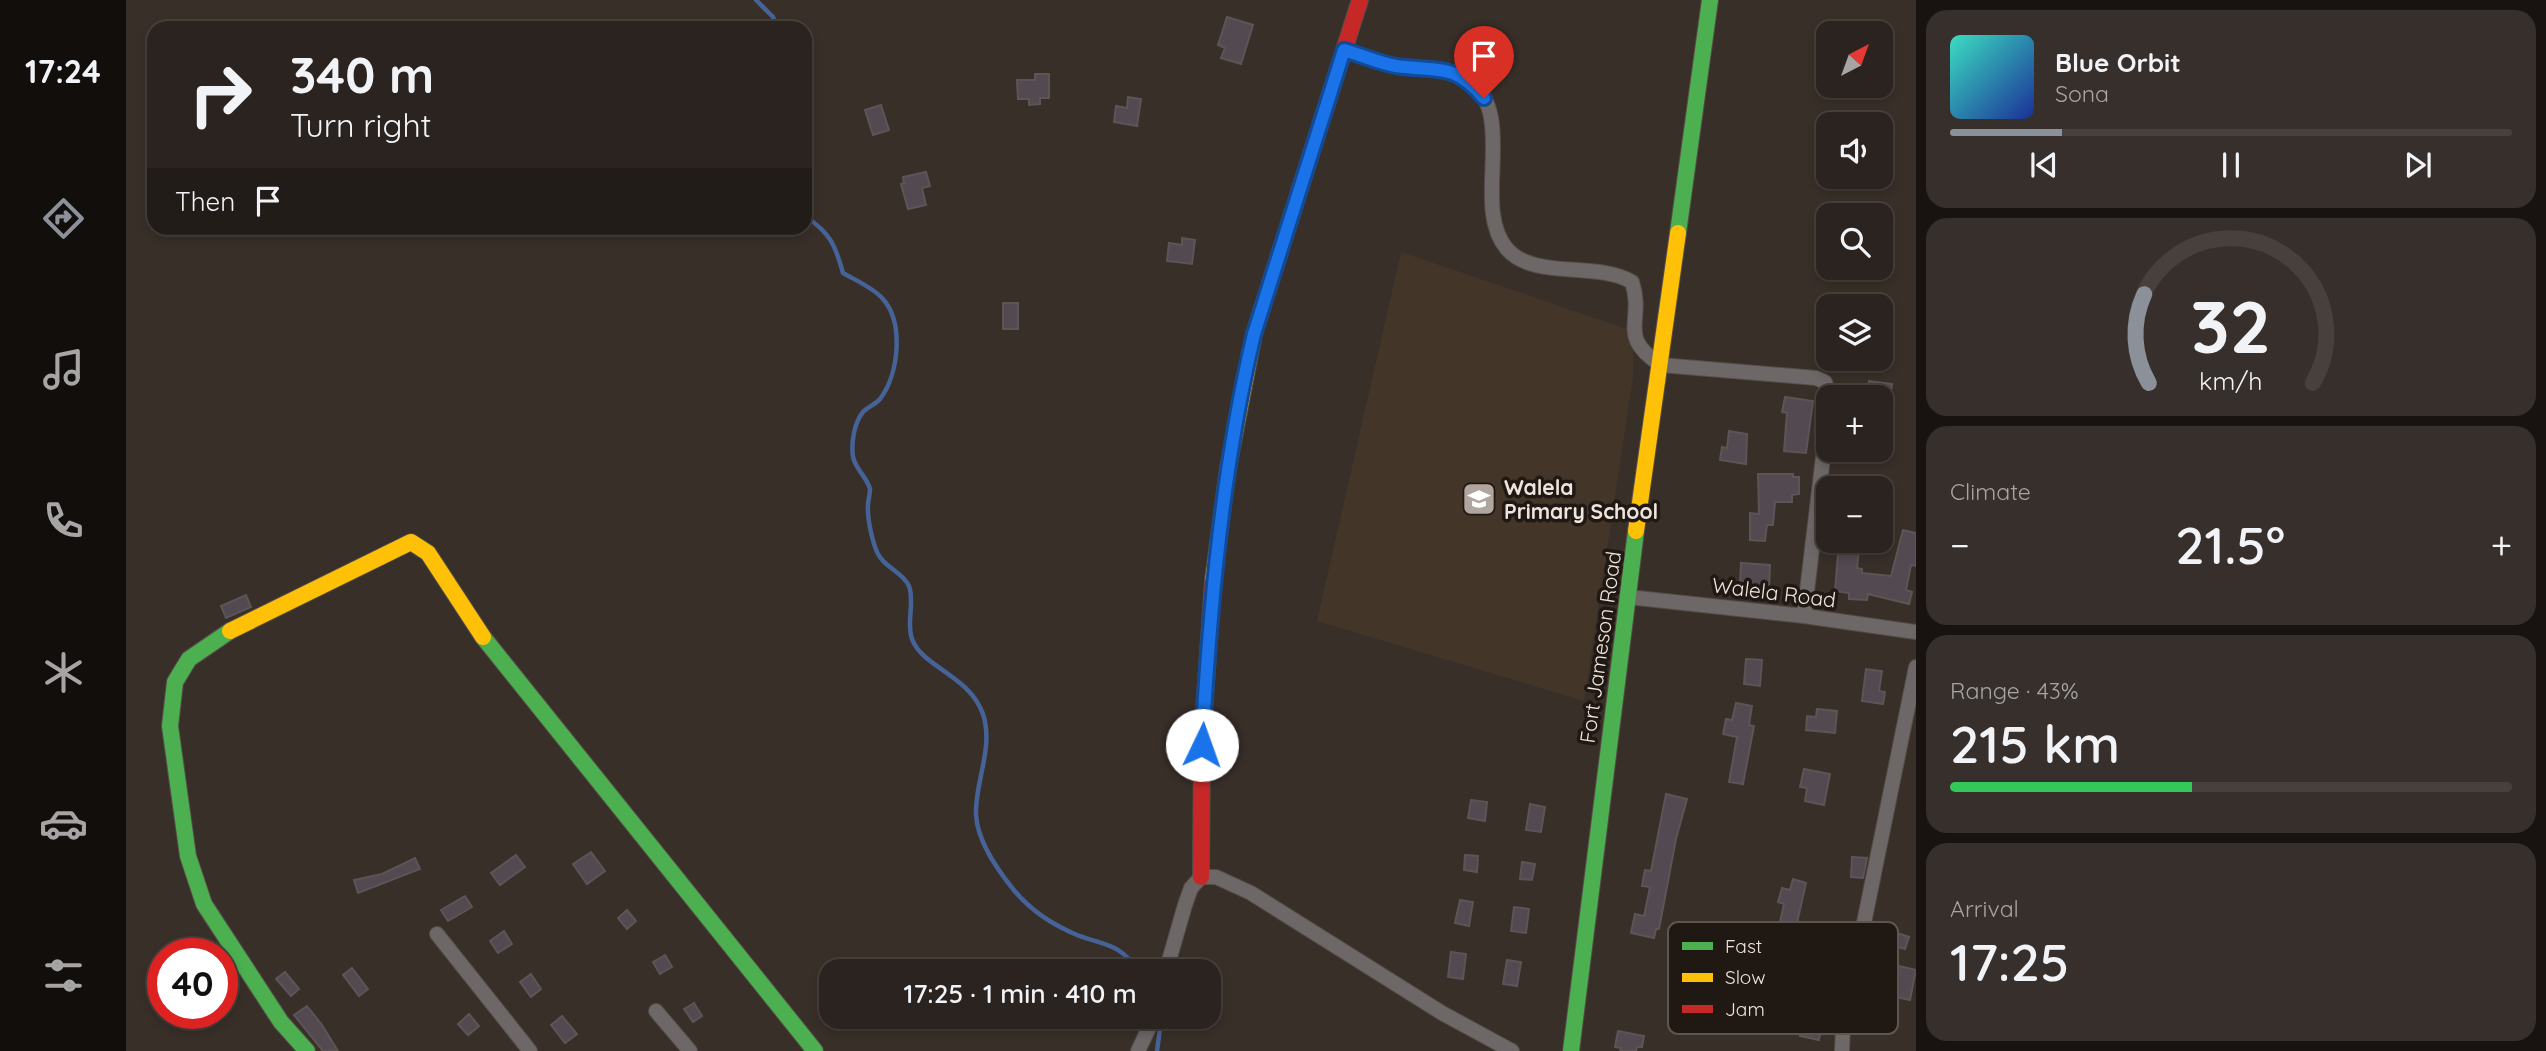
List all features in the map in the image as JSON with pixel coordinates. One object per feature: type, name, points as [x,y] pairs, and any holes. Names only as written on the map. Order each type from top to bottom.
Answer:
[{"type":"street","name":"Fort Jameson Road","points":[[1572,1051],[1628,597],[1710,0]]},
{"type":"street","points":[[1170,959],[1188,897],[1200,877],[1199,794],[1209,624],[1223,497],[1239,404],[1254,334],[1344,50],[1355,3]]},
{"type":"street","points":[[1344,50],[1394,65],[1443,70],[1467,78],[1484,98],[1491,117],[1494,230],[1508,250],[1526,264],[1618,274],[1632,282],[1636,295],[1633,331],[1641,352],[1661,365],[1816,378],[1826,385]]},
{"type":"street","points":[[1804,616],[1822,462]]},
{"type":"street","points":[[307,1051],[281,1022],[204,904],[188,856],[170,726],[175,682],[189,659],[225,634],[411,542],[428,553],[489,646],[815,1051]]},
{"type":"street","name":"Walela Road","points":[[1628,597],[1804,616],[1916,632]]},
{"type":"street","points":[[1864,922],[1916,667]]},
{"type":"street","points":[[1200,877],[1216,877],[1251,893],[1442,1013],[1512,1051]]},
{"type":"street","points":[[437,934],[530,1051]]},
{"type":"street","points":[[656,1011],[690,1051]]},
{"type":"street","points":[[1138,1051],[1148,1029]]},
{"type":"shaded area","name":"Walela Primary School","points":[[1401,252],[1633,331],[1633,377],[1584,701],[1317,621]]},
{"type":"building","points":[[1227,17],[1253,25],[1241,64],[1221,58],[1225,48],[1218,45]]},
{"type":"building","points":[[1035,74],[1049,74],[1049,98],[1040,98],[1040,104],[1029,105],[1029,99],[1018,99],[1017,80],[1035,80]]},
{"type":"building","points":[[1128,97],[1141,99],[1137,126],[1114,122],[1116,106],[1127,108]]},
{"type":"building","points":[[881,105],[889,130],[873,135],[865,110]]},
{"type":"building","points":[[926,172],[930,186],[922,188],[926,205],[908,209],[901,184],[904,183],[903,177]]},
{"type":"building","points":[[1182,238],[1195,240],[1192,264],[1167,261],[1169,243],[1182,245]]},
{"type":"building","points":[[1003,303],[1018,303],[1018,329],[1003,329]]},
{"type":"building","points":[[1869,381],[1892,384],[1892,385],[1868,385]]},
{"type":"building","points":[[1785,397],[1813,401],[1806,453],[1784,451],[1787,413],[1782,412]]},
{"type":"building","points":[[1729,431],[1747,434],[1746,464],[1720,460],[1722,447],[1727,448]]},
{"type":"building","points":[[1758,474],[1793,474],[1793,477],[1799,477],[1799,494],[1792,495],[1792,502],[1775,502],[1773,525],[1767,525],[1765,541],[1750,540],[1750,513],[1759,514]]},
{"type":"building","points":[[1903,530],[1916,533],[1916,566],[1911,565],[1906,590],[1912,592],[1909,604],[1868,594],[1867,600],[1849,599],[1849,593],[1835,591],[1838,554],[1833,553],[1859,553],[1857,568],[1862,569],[1862,573],[1891,576]]},
{"type":"building","points":[[1741,563],[1770,565],[1769,589],[1740,584]]},
{"type":"building","points":[[246,595],[251,607],[226,618],[221,606]]},
{"type":"building","points":[[1746,659],[1762,660],[1760,686],[1744,684]]},
{"type":"building","points":[[1866,669],[1882,671],[1879,691],[1885,692],[1883,704],[1862,701]]},
{"type":"building","points":[[1736,703],[1752,706],[1749,725],[1754,726],[1743,784],[1729,782],[1737,737],[1723,734],[1726,719],[1732,720]]},
{"type":"building","points":[[1817,709],[1837,711],[1835,733],[1806,730],[1807,716],[1816,717]]},
{"type":"building","points":[[1804,769],[1830,774],[1824,805],[1805,801],[1807,788],[1800,787]]},
{"type":"building","points":[[1666,794],[1687,799],[1676,839],[1659,929],[1656,929],[1654,938],[1631,933],[1635,914],[1644,916],[1650,887],[1642,886],[1645,870],[1651,871]]},
{"type":"building","points":[[1471,800],[1487,802],[1485,821],[1468,818]]},
{"type":"building","points":[[1530,804],[1545,807],[1541,832],[1526,830]]},
{"type":"building","points":[[591,852],[605,871],[587,884],[573,864]]},
{"type":"building","points":[[516,855],[525,867],[500,885],[491,873]]},
{"type":"building","points":[[1465,855],[1478,856],[1477,872],[1464,870]]},
{"type":"building","points":[[1852,857],[1867,858],[1863,878],[1851,877]]},
{"type":"building","points":[[415,858],[420,869],[358,893],[354,880],[382,874]]},
{"type":"building","points":[[1522,862],[1535,864],[1532,880],[1520,879]]},
{"type":"building","points":[[1793,879],[1806,883],[1797,922],[1780,922],[1784,904],[1778,902],[1782,888],[1790,890]]},
{"type":"building","points":[[465,896],[472,907],[448,921],[441,910]]},
{"type":"building","points":[[1460,900],[1473,902],[1469,926],[1455,923]]},
{"type":"building","points":[[1514,907],[1529,909],[1526,933],[1511,931]]},
{"type":"building","points":[[627,910],[636,921],[627,929],[618,918]]},
{"type":"building","points":[[504,931],[512,944],[498,953],[490,941]]},
{"type":"building","points":[[1898,933],[1909,937],[1905,949],[1898,947]]},
{"type":"building","points":[[1451,952],[1466,954],[1463,979],[1448,977]]},
{"type":"building","points":[[665,955],[672,967],[660,974],[653,962]]},
{"type":"building","points":[[1507,960],[1521,962],[1517,986],[1503,984]]},
{"type":"building","points":[[1899,966],[1916,970],[1910,1000],[1898,998]]},
{"type":"building","points":[[352,968],[368,989],[359,996],[343,975]]},
{"type":"building","points":[[285,972],[299,989],[291,996],[276,979]]},
{"type":"building","points":[[531,974],[541,989],[531,997],[520,982]]},
{"type":"building","points":[[694,1003],[702,1016],[693,1022],[684,1009]]},
{"type":"building","points":[[307,1006],[338,1051],[323,1051],[294,1015]]},
{"type":"building","points":[[469,1014],[479,1026],[468,1035],[458,1024]]},
{"type":"building","points":[[562,1016],[577,1034],[565,1043],[551,1025]]},
{"type":"building","points":[[1618,1031],[1644,1036],[1642,1047],[1637,1047],[1636,1051],[1620,1051],[1621,1048],[1615,1047]]},
{"type":"building","points":[[1800,1034],[1820,1034],[1819,1040]]},
{"type":"waterway","points":[[756,0],[774,21]]},
{"type":"waterway","points":[[812,222],[830,240],[843,273],[879,295],[890,309],[894,321],[895,363],[880,399],[863,412],[857,422],[853,457],[870,489],[868,516],[877,552],[909,586],[910,633],[917,649],[967,690],[983,714],[986,739],[976,814],[984,844],[1007,881],[1034,910],[1068,931],[1118,950],[1128,959]]},
{"type":"waterway","points":[[1157,1051],[1160,1029]]},
{"type":"traffic: fast","points":[[1678,233],[1710,0]]},
{"type":"traffic: fast","points":[[1571,1051],[1636,531]]},
{"type":"traffic: fast","points":[[230,631],[189,659],[175,682],[170,726],[188,856],[204,904],[281,1022],[307,1051]]},
{"type":"traffic: fast","points":[[483,637],[815,1051]]},
{"type":"traffic: slow","points":[[1213,581],[1228,468],[1254,334],[1317,135]]},
{"type":"traffic: slow","points":[[1636,531],[1678,233]]},
{"type":"traffic: slow","points":[[230,631],[411,542],[428,553],[483,637]]},
{"type":"traffic: jam","points":[[1317,135],[1360,0]]},
{"type":"traffic: jam","points":[[1201,877],[1202,741],[1213,581]]},
{"type":"place","name":"Walela Primary School","points":[[1479,499]]},
{"type":"route","points":[[1202,745],[1209,624],[1223,497],[1244,377],[1254,334],[1344,50],[1394,65],[1443,70],[1467,78],[1484,98]]}]
